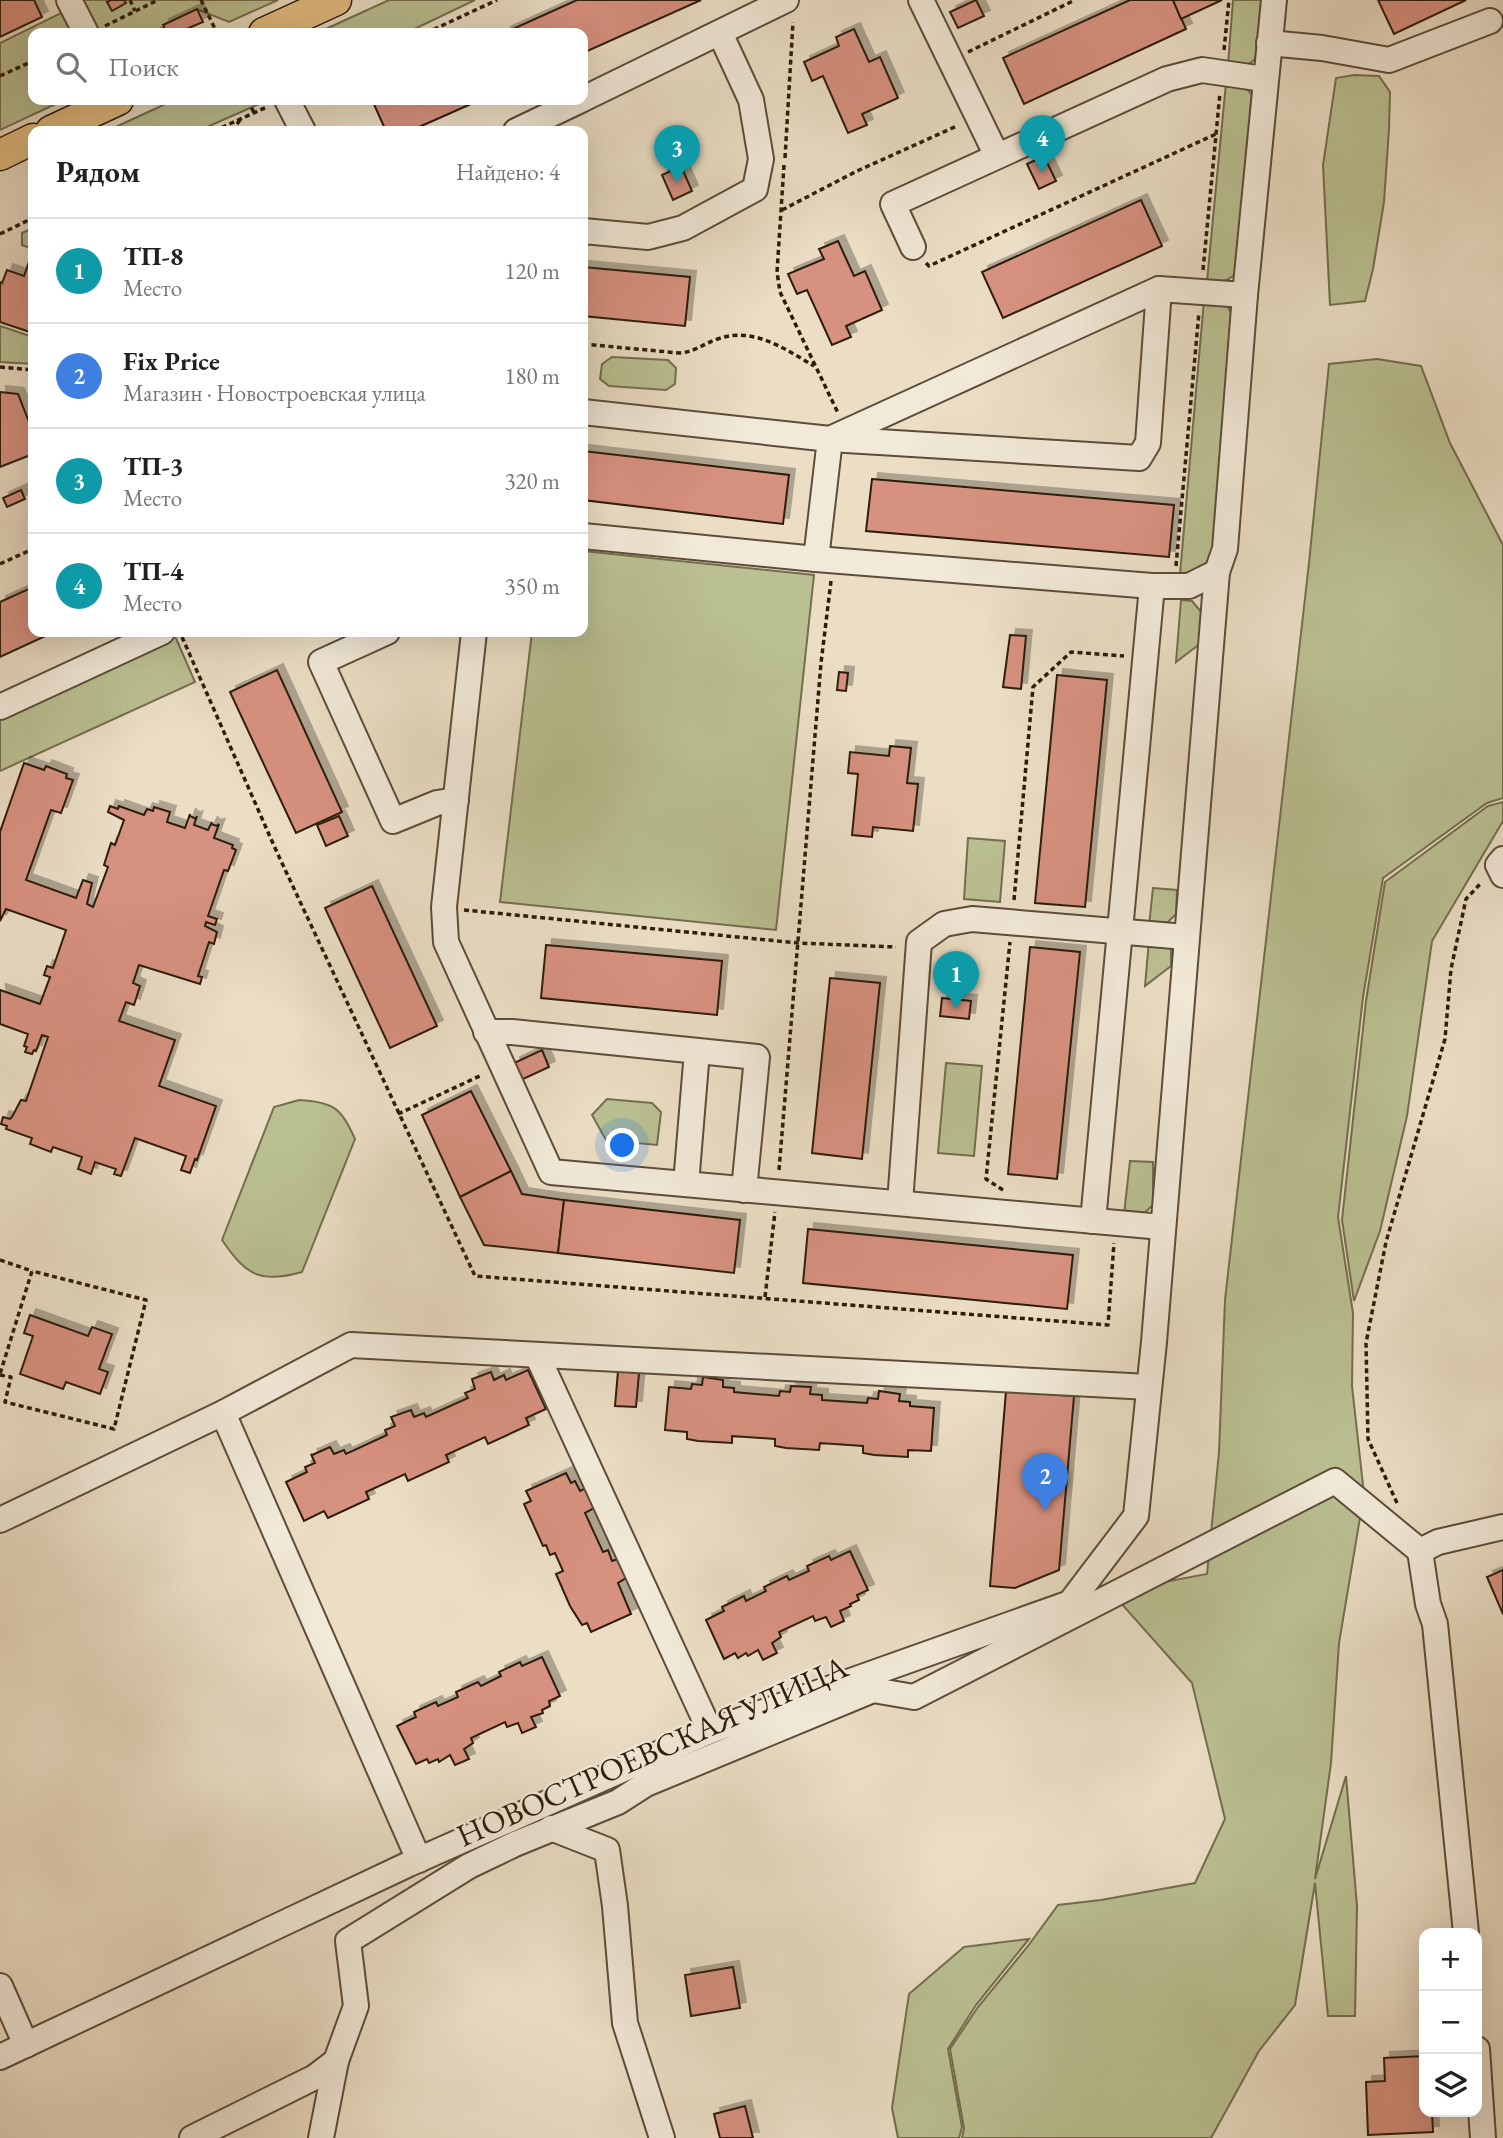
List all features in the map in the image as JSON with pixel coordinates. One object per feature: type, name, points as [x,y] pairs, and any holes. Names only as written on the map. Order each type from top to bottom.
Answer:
[{"type":"main road","points":[[275,28],[336,0]]},
{"type":"main road","points":[[61,126],[106,105]]},
{"type":"main road","points":[[0,155],[28,141]]},
{"type":"street","points":[[69,0],[88,28]]},
{"type":"street","points":[[921,0],[997,156]]},
{"type":"street","points":[[0,2057],[419,1860],[710,1731],[1070,1603],[1136,1516],[1217,572],[1225,549],[1264,79],[1274,0]]},
{"type":"street","points":[[588,96],[720,33],[790,6]]},
{"type":"street","points":[[1269,43],[1322,48],[1389,60],[1490,21]]},
{"type":"street","points":[[588,231],[648,237],[683,228],[755,189],[761,159],[751,100],[720,33]]},
{"type":"street","points":[[913,247],[893,204],[1167,79],[1202,70],[1264,79]]},
{"type":"street","points":[[282,105],[299,126]]},
{"type":"street","points":[[526,126],[570,105]]},
{"type":"street","points":[[838,435],[1159,289],[1245,295]]},
{"type":"street","points":[[588,412],[1139,458],[1148,443],[1159,289]]},
{"type":"street","points":[[825,560],[838,435]]},
{"type":"street","points":[[588,536],[825,560],[1152,586],[1189,586],[1217,572]]},
{"type":"street","points":[[1093,1222],[1152,586]]},
{"type":"street","points":[[0,707],[151,637]]},
{"type":"street","points":[[376,637],[321,662],[393,821],[437,803],[456,800]]},
{"type":"street","points":[[473,637],[444,907],[446,942],[551,1172],[1162,1227]]},
{"type":"street","points":[[900,1203],[919,942],[944,924],[972,919],[1186,937]]},
{"type":"street","points":[[486,1032],[512,1032],[757,1057],[744,1190]]},
{"type":"street","points":[[686,1184],[697,1051]]},
{"type":"street","points":[[0,1520],[223,1413],[351,1345],[1149,1387]]},
{"type":"street","points":[[537,1355],[710,1731]]},
{"type":"street","points":[[223,1413],[419,1860]]},
{"type":"street","name":"НОВОСТРОЕВСКАЯ УЛИЦА","points":[[336,2061],[356,2006],[348,1941],[469,1866],[551,1828],[618,1802],[646,1784],[685,1767],[873,1690],[914,1697],[1335,1481],[1419,1551]]},
{"type":"street","points":[[1465,1928],[1435,1624],[1428,1604],[1419,1551],[1438,1542],[1503,1527]]},
{"type":"street","points":[[551,1828],[607,1850],[615,1906],[625,2022],[662,2138]]},
{"type":"street","points":[[0,1986],[26,2045]]},
{"type":"street","points":[[1477,2054],[1483,2138]]},
{"type":"street","points":[[192,2138],[315,2077],[336,2061]]},
{"type":"street","points":[[321,2138],[336,2061]]},
{"type":"path","points":[[130,0],[135,11]]},
{"type":"path","points":[[99,28],[158,0]]},
{"type":"path","points":[[201,0],[215,28]]},
{"type":"path","points":[[437,28],[497,0]]},
{"type":"path","points":[[951,61],[1075,0]]},
{"type":"path","points":[[790,6],[777,272],[780,292],[815,366],[838,435]]},
{"type":"path","points":[[0,76],[28,63]]},
{"type":"path","points":[[250,105],[254,113]]},
{"type":"path","points":[[225,126],[273,105]]},
{"type":"path","points":[[782,209],[857,171],[978,116]]},
{"type":"path","points":[[236,126],[241,119]]},
{"type":"path","points":[[913,247],[929,267],[1216,134]]},
{"type":"path","points":[[0,234],[28,220]]},
{"type":"path","points":[[588,345],[679,354],[691,352],[721,337],[745,335],[765,340],[815,366]]},
{"type":"path","points":[[0,367],[28,370]]},
{"type":"path","points":[[0,564],[28,551]]},
{"type":"path","points":[[182,637],[275,848],[475,1276],[765,1297],[799,943],[821,663],[825,560]]},
{"type":"path","points":[[1402,1514],[1368,1439],[1366,1343],[1386,1242],[1445,1039],[1451,969],[1466,899],[1501,866]]},
{"type":"path","points":[[444,907],[799,943],[895,947],[919,942]]},
{"type":"path","points":[[398,1114],[486,1073]]},
{"type":"path","points":[[0,1260],[32,1271],[146,1300],[114,1429],[5,1402],[11,1377],[0,1374],[32,1271]]},
{"type":"green space","points":[[80,0],[278,0],[229,22],[199,10],[161,28],[94,28]]},
{"type":"green space","points":[[389,0],[475,0],[416,28],[328,28]]},
{"type":"green space","points":[[1233,0],[1263,0],[1258,55],[1252,62],[1237,66],[1228,65]]},
{"type":"green space","points":[[65,11],[74,28],[30,28]]},
{"type":"green space","points":[[28,29],[28,105],[53,105],[0,130],[0,43]]},
{"type":"green space","points":[[1354,75],[1379,76],[1390,92],[1384,202],[1365,301],[1330,305],[1323,165],[1336,78]]},
{"type":"green space","points":[[1226,83],[1247,89],[1254,100],[1238,269],[1232,277],[1217,282],[1207,281]]},
{"type":"green space","points":[[163,105],[257,105],[209,126],[118,126]]},
{"type":"green space","points":[[28,230],[28,247],[22,245],[22,233]]},
{"type":"green space","points":[[1204,300],[1224,304],[1235,322],[1214,551],[1201,568],[1180,574]]},
{"type":"green space","points":[[0,326],[28,335],[28,364],[0,362]]},
{"type":"green space","points":[[612,357],[668,360],[676,368],[675,384],[666,390],[609,386],[600,379],[602,364]]},
{"type":"green space","points":[[1377,359],[1421,366],[1450,443],[1503,545],[1503,798],[1487,803],[1383,878],[1363,997],[1338,1217],[1353,1313],[1352,1386],[1364,1494],[1339,1643],[1331,1763],[1315,1879],[1346,1776],[1357,1906],[1355,2016],[1328,2016],[1315,1883],[1295,2005],[1259,2051],[1211,2138],[962,2138],[964,2128],[950,2049],[978,2007],[1058,1905],[1195,1883],[1225,1819],[1192,1683],[1111,1592],[1207,1574],[1219,1452],[1225,1300],[1329,364]]},
{"type":"green space","points":[[588,552],[814,575],[776,930],[500,902],[531,637],[588,637]]},
{"type":"green space","points":[[1181,600],[1192,601],[1203,614],[1201,643],[1176,662]]},
{"type":"green space","points":[[173,637],[175,637],[195,682],[0,771],[0,717]]},
{"type":"green space","points":[[1503,802],[1503,821],[1432,941],[1407,1116],[1380,1231],[1354,1301],[1342,1220],[1366,1001],[1385,882],[1488,806]]},
{"type":"green space","points":[[968,838],[1005,841],[1000,902],[964,899]]},
{"type":"green space","points":[[1153,888],[1177,890],[1176,914],[1163,927],[1149,926]]},
{"type":"green space","points":[[1149,940],[1171,945],[1171,966],[1145,986]]},
{"type":"green space","points":[[946,1063],[982,1066],[974,1156],[938,1153]]},
{"type":"green space","points":[[607,1099],[652,1103],[661,1112],[657,1145],[606,1140],[592,1115]]},
{"type":"green space","points":[[299,1100],[321,1103],[335,1109],[345,1120],[355,1139],[302,1272],[275,1277],[255,1274],[239,1261],[222,1240],[274,1107]]},
{"type":"green space","points":[[1130,1161],[1153,1162],[1153,1205],[1142,1215],[1124,1214]]},
{"type":"green space","points":[[1029,1939],[976,2005],[948,2049],[962,2127],[959,2138],[898,2138],[892,2108],[909,1994],[964,1947]]},
{"type":"building","points":[[0,0],[34,0],[42,17],[0,37]]},
{"type":"building","points":[[124,0],[126,3],[112,11],[107,2]]},
{"type":"building","points":[[577,0],[701,0],[588,51],[588,28],[515,28]]},
{"type":"building","points":[[976,0],[984,16],[958,28],[950,12]]},
{"type":"building","points":[[1130,0],[1173,0],[1186,29],[1024,104],[1003,58]]},
{"type":"building","points":[[1173,0],[1222,0],[1181,19]]},
{"type":"building","points":[[1378,0],[1466,0],[1394,34]]},
{"type":"building","points":[[197,9],[203,22],[189,28],[164,28],[163,25]]},
{"type":"building","points":[[854,29],[869,62],[880,57],[898,98],[862,114],[867,125],[848,133],[823,76],[812,81],[804,62],[839,46],[836,37]]},
{"type":"building","points":[[374,105],[469,105],[421,126],[384,126]]},
{"type":"building","points":[[1044,156],[1056,181],[1039,189],[1027,164]]},
{"type":"building","points":[[681,166],[692,191],[673,200],[662,175]]},
{"type":"building","points":[[1141,200],[1162,246],[1003,318],[982,272]]},
{"type":"building","points":[[838,241],[854,276],[865,271],[882,310],[846,326],[851,337],[832,345],[807,290],[797,294],[788,274],[824,259],[819,249]]},
{"type":"building","points":[[28,265],[28,331],[0,322],[0,282],[2,283],[7,270],[24,276]]},
{"type":"building","points":[[588,267],[690,277],[685,326],[588,316]]},
{"type":"building","points":[[0,392],[18,394],[28,419],[28,456],[0,467]]},
{"type":"building","points":[[588,452],[789,475],[783,524],[588,501]]},
{"type":"building","points":[[872,479],[1174,505],[1169,557],[866,531]]},
{"type":"building","points":[[21,490],[25,499],[7,507],[3,498]]},
{"type":"building","points":[[28,589],[28,637],[43,637],[0,657],[0,602]]},
{"type":"building","points":[[1010,635],[1026,636],[1021,689],[1003,687]]},
{"type":"building","points":[[277,670],[342,812],[296,833],[230,692]]},
{"type":"building","points":[[839,672],[848,673],[846,691],[837,690]]},
{"type":"building","points":[[1057,675],[1107,680],[1085,907],[1035,903]]},
{"type":"building","points":[[890,746],[911,748],[907,783],[918,784],[913,831],[873,827],[872,837],[852,835],[858,774],[848,773],[850,752],[889,756]]},
{"type":"building","points":[[24,763],[44,770],[46,766],[67,774],[66,778],[73,780],[61,813],[51,810],[26,880],[76,898],[83,880],[92,883],[87,904],[93,907],[108,867],[104,865],[111,843],[115,845],[124,820],[108,812],[110,806],[118,809],[119,806],[144,815],[147,809],[153,811],[154,807],[170,812],[167,822],[185,828],[190,814],[196,819],[194,825],[208,830],[211,824],[219,824],[214,838],[233,845],[232,848],[236,850],[228,871],[224,870],[208,916],[217,919],[215,925],[206,922],[205,926],[217,932],[214,944],[209,942],[198,976],[202,977],[200,984],[139,965],[133,983],[140,986],[134,1005],[126,1002],[119,1021],[175,1040],[159,1086],[216,1106],[190,1173],[181,1170],[186,1156],[135,1138],[121,1176],[114,1174],[116,1169],[95,1162],[91,1174],[78,1169],[82,1157],[53,1147],[51,1152],[30,1144],[32,1138],[6,1129],[7,1126],[1,1124],[3,1117],[12,1117],[21,1100],[26,1101],[48,1037],[42,1035],[36,1051],[32,1054],[25,1052],[28,1034],[0,1024],[0,990],[40,1004],[50,977],[44,975],[47,966],[53,968],[66,930],[6,909],[0,921],[0,832]]},
{"type":"building","points":[[339,816],[348,836],[326,846],[317,825]]},
{"type":"building","points":[[372,886],[437,1026],[390,1048],[325,908]]},
{"type":"building","points":[[546,945],[722,961],[717,1015],[541,998]]},
{"type":"building","points":[[1030,947],[1080,952],[1057,1179],[1008,1174]]},
{"type":"building","points":[[830,978],[880,983],[862,1159],[812,1153]]},
{"type":"building","points":[[942,998],[971,1001],[969,1019],[940,1016]]},
{"type":"building","points":[[542,1050],[549,1067],[521,1080],[514,1063]]},
{"type":"building","points":[[471,1091],[511,1171],[460,1197],[422,1115]]},
{"type":"building","points":[[511,1171],[522,1194],[564,1200],[558,1253],[484,1245],[460,1197]]},
{"type":"building","points":[[564,1200],[740,1220],[734,1273],[558,1253]]},
{"type":"building","points":[[808,1229],[1073,1255],[1067,1309],[803,1283]]},
{"type":"building","points":[[30,1315],[88,1336],[92,1327],[112,1334],[99,1369],[108,1372],[100,1394],[66,1382],[63,1389],[20,1374],[33,1336],[24,1333]]},
{"type":"building","points":[[528,1370],[546,1409],[526,1418],[529,1425],[488,1444],[485,1437],[446,1455],[449,1462],[408,1481],[405,1474],[366,1492],[369,1499],[328,1518],[324,1511],[304,1521],[286,1482],[307,1472],[305,1467],[315,1463],[311,1454],[330,1447],[334,1454],[344,1450],[346,1454],[387,1435],[385,1430],[395,1426],[391,1417],[411,1410],[414,1417],[424,1413],[426,1417],[468,1398],[465,1393],[475,1389],[472,1379],[491,1372],[494,1380],[504,1375],[506,1380]]},
{"type":"building","points":[[618,1371],[639,1373],[636,1407],[615,1406]]},
{"type":"building","points":[[703,1377],[723,1380],[723,1387],[734,1388],[734,1392],[779,1396],[780,1391],[790,1392],[791,1386],[811,1387],[810,1394],[822,1395],[822,1400],[867,1403],[868,1398],[878,1399],[879,1391],[900,1394],[899,1401],[910,1402],[910,1406],[934,1408],[931,1451],[908,1450],[908,1457],[874,1455],[863,1453],[863,1446],[820,1443],[819,1450],[786,1448],[775,1446],[775,1439],[732,1436],[732,1443],[698,1441],[687,1439],[687,1432],[665,1430],[669,1387],[691,1389],[692,1384],[702,1385]]},
{"type":"building","points":[[1006,1391],[1074,1396],[1059,1570],[1015,1588],[990,1586]]},
{"type":"building","points":[[566,1473],[571,1483],[575,1481],[580,1491],[588,1487],[585,1489],[594,1508],[585,1513],[603,1552],[608,1550],[612,1561],[621,1558],[626,1578],[618,1583],[631,1614],[591,1632],[587,1623],[582,1625],[570,1606],[556,1574],[563,1571],[555,1553],[550,1555],[546,1545],[543,1546],[524,1504],[531,1501],[526,1491]]},
{"type":"building","points":[[850,1551],[868,1590],[857,1595],[859,1600],[850,1604],[851,1606],[840,1611],[844,1621],[831,1627],[826,1617],[815,1621],[813,1616],[779,1632],[781,1637],[772,1643],[777,1653],[763,1660],[758,1650],[748,1656],[746,1653],[738,1658],[735,1653],[724,1659],[706,1620],[724,1611],[722,1607],[744,1596],[746,1601],[766,1591],[764,1587],[787,1576],[789,1580],[809,1571],[807,1566],[829,1556],[831,1560]]},
{"type":"building","points":[[1503,1570],[1503,1614],[1487,1577]]},
{"type":"building","points":[[542,1657],[560,1696],[549,1701],[550,1706],[542,1710],[543,1713],[531,1717],[536,1727],[522,1733],[518,1723],[507,1727],[505,1722],[471,1738],[473,1743],[464,1749],[469,1759],[455,1765],[450,1755],[439,1762],[438,1759],[429,1763],[427,1759],[416,1764],[397,1726],[416,1717],[414,1712],[436,1702],[438,1706],[458,1697],[456,1692],[478,1682],[481,1686],[501,1676],[499,1672],[520,1662],[522,1666]]},
{"type":"building","points":[[733,1967],[740,2008],[691,2016],[685,1975]]},
{"type":"building","points":[[1419,2056],[1419,2117],[1432,2117],[1433,2132],[1368,2135],[1366,2082],[1385,2081],[1384,2058]]},
{"type":"building","points":[[745,2106],[753,2138],[720,2138],[714,2114]]},
{"type":"place","name":"ТП-4","points":[[1042,173]]},
{"type":"place","name":"ТП-3","points":[[677,183]]},
{"type":"place","name":"ТП-8","points":[[956,1009]]},
{"type":"place","name":"Fix Price","points":[[1045,1511]]}]
